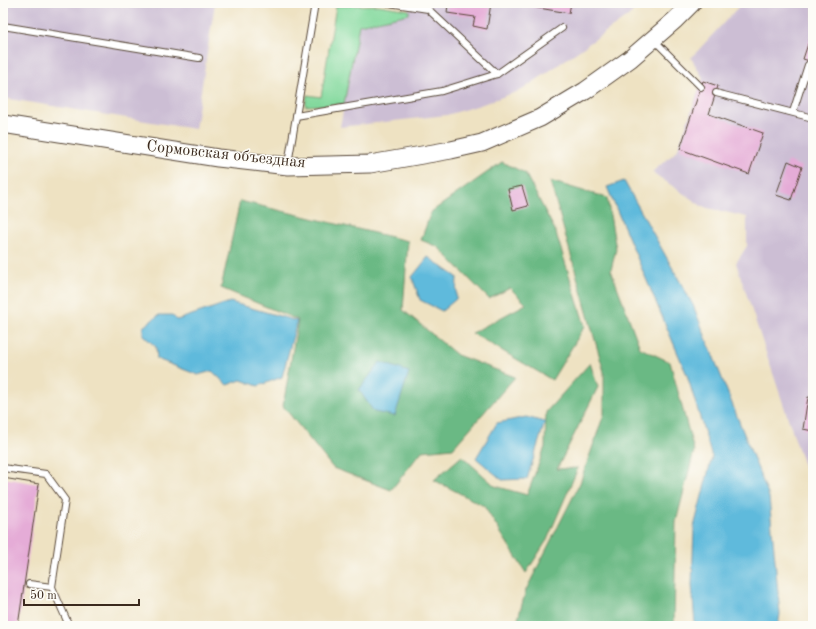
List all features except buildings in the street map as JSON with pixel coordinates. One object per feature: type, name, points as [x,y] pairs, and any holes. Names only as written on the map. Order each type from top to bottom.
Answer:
[{"type":"street","name":"Сормовская объездная","points":[[3,124],[218,158],[288,166],[370,164],[451,150],[482,143],[540,118],[585,90],[630,59],[675,20],[692,3]]},
{"type":"lane","points":[[288,166],[315,3]]},
{"type":"lane","points":[[389,3],[428,9],[497,74]]},
{"type":"lane","points":[[3,26],[199,58]]},
{"type":"lane","points":[[296,116],[442,91],[497,74],[562,28]]},
{"type":"lane","points":[[653,39],[701,87]]},
{"type":"lane","points":[[793,112],[808,65]]},
{"type":"lane","points":[[716,93],[813,118]]},
{"type":"lane","points":[[3,468],[46,474],[65,500],[52,587],[67,621],[66,626]]},
{"type":"lane","points":[[29,584],[52,587]]},
{"type":"shaded area","points":[[3,3],[215,3],[195,129],[3,98]]},
{"type":"shaded area","points":[[410,3],[642,3],[627,17],[522,90],[447,115],[340,127],[359,25],[408,14]]},
{"type":"shaded area","points":[[742,3],[813,3],[813,493],[736,263],[747,246],[747,217],[703,207],[652,172],[677,151],[703,78],[691,58]]},
{"type":"green space","points":[[379,5],[409,10],[409,14],[359,25],[344,104],[305,106],[307,95],[321,97],[336,6]]},
{"type":"green space","points":[[502,162],[525,173],[555,230],[585,326],[552,380],[472,333],[526,304],[510,288],[489,299],[438,247],[421,240],[431,212]]},
{"type":"green space","points":[[550,181],[607,198],[616,249],[611,270],[640,348],[670,362],[694,451],[676,522],[674,626],[516,626],[526,590],[580,483],[604,414],[604,372]]},
{"type":"green space","points":[[240,201],[408,241],[403,310],[457,355],[515,377],[453,448],[422,451],[391,490],[333,468],[283,406],[298,320],[221,288]]},
{"type":"green space","points":[[590,363],[598,387],[557,469],[578,468],[547,540],[526,573],[484,506],[434,480],[462,456],[495,486],[527,495],[545,447],[546,412]]},
{"type":"water","points":[[624,181],[693,305],[769,497],[780,614],[778,626],[695,626],[692,585],[694,527],[712,457],[687,375],[607,187]]},
{"type":"water","points":[[428,257],[457,277],[456,299],[442,311],[420,300],[412,277]]},
{"type":"water","points":[[230,302],[297,321],[282,377],[258,386],[241,380],[227,385],[212,371],[198,375],[157,359],[156,347],[143,335],[143,327],[159,315],[172,315],[177,320]]},
{"type":"water","points":[[380,362],[409,372],[395,416],[374,412],[359,390]]},
{"type":"water","points":[[526,417],[545,422],[527,479],[502,480],[476,458],[497,423]]}]
